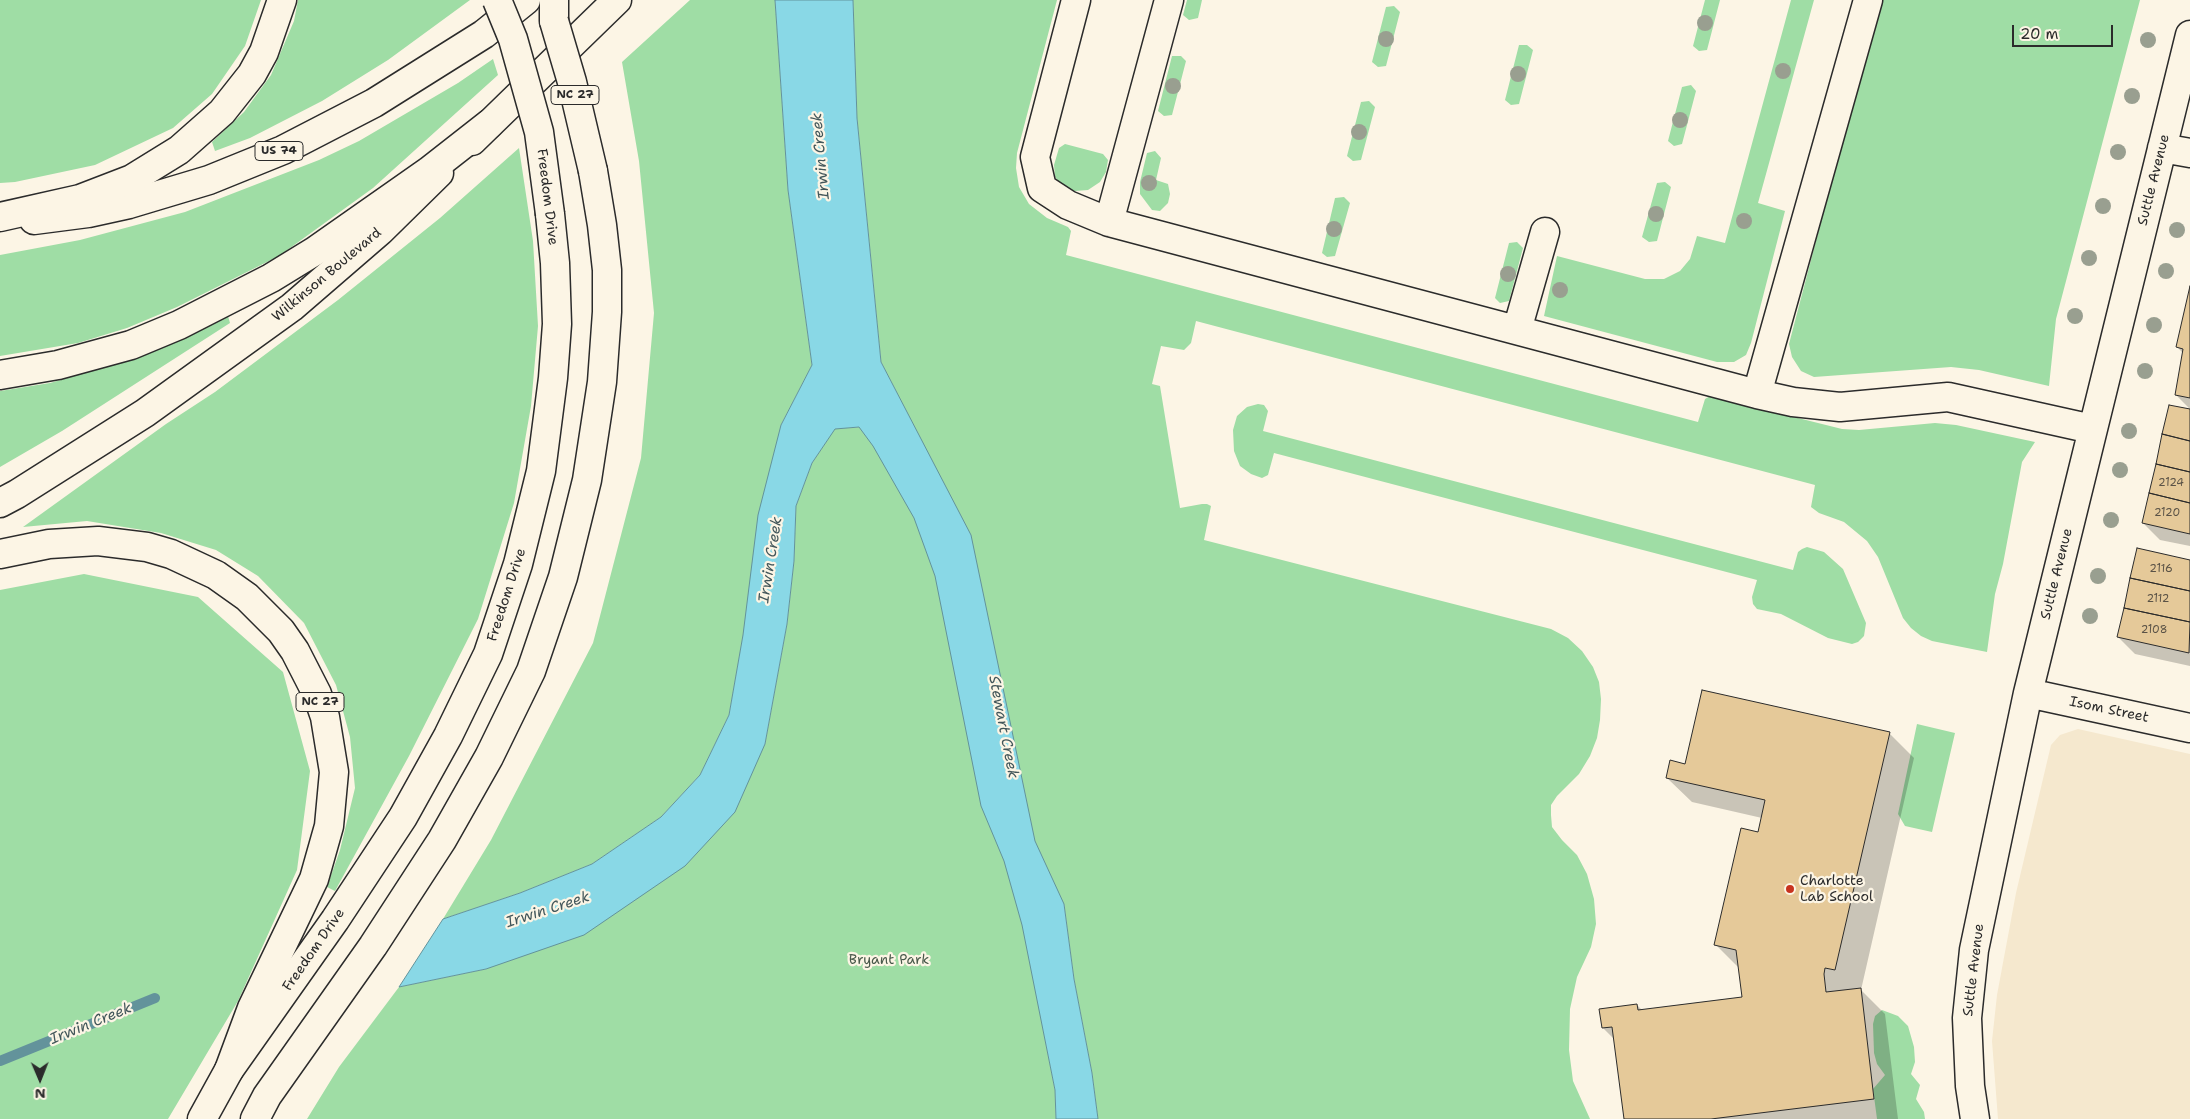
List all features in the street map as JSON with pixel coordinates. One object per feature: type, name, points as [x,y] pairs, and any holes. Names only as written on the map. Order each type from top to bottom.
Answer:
[{"type":"main road","points":[[0,217],[80,199],[132,179],[179,150],[222,112],[252,74],[264,52],[282,0]]},
{"type":"main road","name":"Freedom Drive","points":[[202,1119],[229,1070],[335,920],[403,817],[448,736],[488,654],[518,564],[541,471],[553,378],[557,324],[555,263],[539,132],[513,39],[497,0]]},
{"type":"main road","name":"US 74","points":[[0,224],[88,213],[129,204],[209,180],[283,150],[374,103],[484,34],[526,0]]},
{"type":"main road","name":"Wilkinson Boulevard","points":[[0,503],[145,412],[292,308],[380,231],[617,0]]},
{"type":"main road","points":[[1076,0],[1034,157],[1042,188],[1068,206],[1109,222],[1793,402],[1840,407],[1948,397],[2092,430]]},
{"type":"main road","points":[[1109,222],[1169,0]]},
{"type":"main road","points":[[1757,394],[1868,0]]},
{"type":"main road","name":"NC 27","points":[[255,1119],[267,1096],[373,946],[442,840],[490,757],[531,671],[563,577],[587,480],[602,382],[607,312],[607,270],[593,171],[552,7]]},
{"type":"main road","name":"Suttle Avenue","points":[[1974,1119],[1970,1086],[1967,1018],[1974,950],[2028,693],[2190,35]]},
{"type":"main road","points":[[0,375],[58,365],[131,345],[179,325],[262,282],[323,245],[429,171],[490,124]]},
{"type":"main road","points":[[2162,148],[2190,153]]},
{"type":"main road","points":[[1517,330],[1544,232]]},
{"type":"main road","name":"NC 27","points":[[0,554],[49,544],[98,541],[147,547],[171,554],[216,575],[247,597],[281,631],[295,651],[317,694],[325,717],[334,772],[328,826],[314,879],[252,1008],[229,1070]]},
{"type":"main road","name":"Isom Street","points":[[2028,693],[2190,728]]},
{"type":"shaded area","points":[[2078,729],[2190,754],[2190,1119],[1998,1119],[1992,1041],[1997,995],[2016,893],[2051,745],[2060,735]]},
{"type":"green space","points":[[0,0],[261,0],[245,46],[212,94],[173,128],[95,165],[15,182],[0,183]]},
{"type":"green space","points":[[298,0],[470,0],[388,60],[322,101],[250,138],[215,151],[212,142],[244,112],[271,75],[294,21]]},
{"type":"green space","points":[[690,0],[775,0],[788,190],[812,365],[781,425],[729,715],[700,775],[661,817],[592,864],[520,893],[443,919],[491,840],[593,643],[641,458],[654,313],[639,161],[622,62]]},
{"type":"green space","name":"Bryant Park","points":[[853,0],[1057,0],[1017,153],[1016,168],[1019,187],[1029,204],[1047,218],[1068,227],[1071,231],[1066,255],[1698,422],[1705,399],[1710,396],[1842,429],[1859,430],[1935,423],[1956,425],[2035,442],[2022,462],[2003,564],[1995,594],[1987,652],[1932,641],[1921,636],[1911,628],[1903,618],[1878,557],[1867,541],[1844,522],[1819,513],[1811,507],[1815,485],[1196,321],[1191,343],[1184,350],[1161,346],[1152,384],[1160,386],[1180,508],[1202,504],[1211,506],[1204,540],[1551,629],[1568,638],[1582,651],[1593,667],[1599,682],[1601,699],[1597,738],[1590,756],[1579,774],[1557,796],[1551,805],[1552,827],[1577,855],[1587,874],[1594,899],[1596,924],[1591,947],[1577,977],[1570,1009],[1569,1050],[1573,1081],[1590,1119],[1098,1119],[1092,1073],[1074,979],[1064,904],[1043,1027],[1055,1090],[1056,1119],[307,1119],[339,1067],[399,987],[486,969],[765,744],[787,624],[794,561],[796,506],[812,463],[835,428],[913,425],[881,362],[857,118]]},
{"type":"green space","points":[[1187,0],[1202,0],[1198,18],[1189,20],[1183,15]]},
{"type":"green space","points":[[1705,0],[1720,0],[1707,50],[1699,51],[1693,46]]},
{"type":"green space","points":[[1791,0],[1814,0],[1758,203],[1785,211],[1751,343],[1746,355],[1734,362],[1717,362],[1544,316],[1557,256],[1645,279],[1664,279],[1680,271],[1690,259],[1697,236],[1725,243]]},
{"type":"green space","points":[[1879,0],[2140,0],[2056,319],[2049,386],[1979,370],[1951,367],[1814,377],[1801,371],[1792,357],[1789,344]]},
{"type":"green space","points":[[1394,6],[1400,12],[1386,66],[1378,67],[1372,62],[1386,7]]},
{"type":"green space","points":[[1519,45],[1527,45],[1533,50],[1519,104],[1511,105],[1505,100]]},
{"type":"green space","points":[[1172,56],[1181,56],[1186,61],[1172,115],[1164,116],[1158,111]]},
{"type":"green space","points":[[493,59],[498,75],[373,188],[279,256],[177,307],[127,328],[78,343],[0,356],[0,255],[80,240],[185,212],[319,160],[359,141],[458,83]]},
{"type":"green space","points":[[1691,85],[1696,91],[1682,144],[1674,146],[1668,141],[1682,87]]},
{"type":"green space","points":[[1369,101],[1375,107],[1361,160],[1353,161],[1347,156],[1361,102]]},
{"type":"green space","points":[[1065,144],[1103,154],[1108,160],[1106,172],[1100,182],[1088,190],[1075,191],[1063,187],[1055,177],[1054,165],[1059,148]]},
{"type":"green space","points":[[519,148],[533,241],[538,326],[531,406],[514,503],[478,619],[409,756],[335,891],[327,887],[340,850],[355,788],[350,737],[336,685],[304,623],[258,576],[216,550],[161,533],[87,521],[23,527],[166,424],[215,392],[338,300],[440,218]]},
{"type":"green space","points":[[1155,151],[1161,158],[1156,180],[1168,184],[1170,194],[1168,203],[1160,211],[1152,210],[1140,194],[1140,182],[1147,153]]},
{"type":"green space","points":[[1665,182],[1671,187],[1657,241],[1649,242],[1642,237],[1657,183]]},
{"type":"green space","points":[[1344,197],[1350,203],[1335,256],[1327,257],[1322,253],[1335,198]]},
{"type":"green space","points":[[1517,242],[1523,248],[1509,301],[1500,303],[1495,298],[1509,243]]},
{"type":"green space","points":[[228,316],[230,323],[62,431],[0,467],[0,391],[50,383],[140,357]]},
{"type":"green space","points":[[1258,404],[1264,405],[1268,411],[1263,431],[1793,570],[1798,552],[1802,549],[1807,547],[1824,552],[1843,569],[1866,623],[1864,636],[1858,642],[1852,644],[1828,638],[1781,614],[1757,609],[1753,604],[1752,597],[1757,580],[1274,453],[1268,475],[1262,478],[1251,474],[1240,466],[1234,451],[1233,430],[1237,416],[1247,407]]},
{"type":"green space","points":[[84,574],[198,597],[283,672],[310,771],[297,870],[238,1001],[168,1119],[0,1119],[0,590]]},
{"type":"green space","points":[[1917,724],[1955,733],[1932,832],[1905,826],[1898,814]]},
{"type":"green space","points":[[1882,1010],[1898,1016],[1908,1026],[1914,1047],[1915,1062],[1911,1074],[1920,1085],[1916,1099],[1924,1112],[1925,1119],[1877,1119],[1873,1089],[1885,1075],[1877,1064],[1874,1053],[1873,1024],[1875,1016]]},
{"type":"water","name":"Stewart Creek","points":[[775,0],[853,0],[857,118],[881,362],[971,535],[1035,841],[1064,904],[1074,979],[1092,1073],[1098,1119],[1056,1119],[1055,1090],[1022,925],[1004,861],[981,806],[935,576],[914,518],[873,446],[859,427],[835,429],[812,463],[796,506],[794,561],[787,624],[765,744],[735,812],[685,866],[584,935],[486,969],[399,987],[443,919],[520,893],[592,864],[661,817],[700,775],[729,715],[743,635],[758,515],[781,425],[812,365],[788,190]]},
{"type":"building","points":[[2190,286],[2190,398],[2175,395],[2183,349],[2176,347]]},
{"type":"building","points":[[2169,405],[2190,409],[2190,441],[2162,434]]},
{"type":"building","points":[[2162,434],[2190,441],[2190,472],[2156,464]]},
{"type":"building","points":[[2156,464],[2190,472],[2190,503],[2149,493]]},
{"type":"building","points":[[2149,493],[2190,503],[2190,534],[2142,523]]},
{"type":"building","points":[[2137,548],[2190,560],[2190,591],[2130,578]]},
{"type":"building","points":[[2130,578],[2190,591],[2190,622],[2124,608]]},
{"type":"building","points":[[2124,608],[2190,622],[2189,653],[2117,637]]},
{"type":"building","name":"Charlotte Lab School","points":[[1702,690],[1890,732],[1835,970],[1825,968],[1824,974],[1826,992],[1861,988],[1874,1099],[1711,1119],[1624,1119],[1612,1027],[1602,1028],[1599,1009],[1637,1004],[1638,1010],[1742,997],[1736,950],[1714,945],[1741,828],[1758,832],[1765,800],[1666,778],[1670,760],[1685,764]]},
{"type":"waterway","name":"Irwin Creek","points":[[0,1061],[155,998]]},
{"type":"place","name":"Charlotte Lab School","points":[[1790,889]]}]
